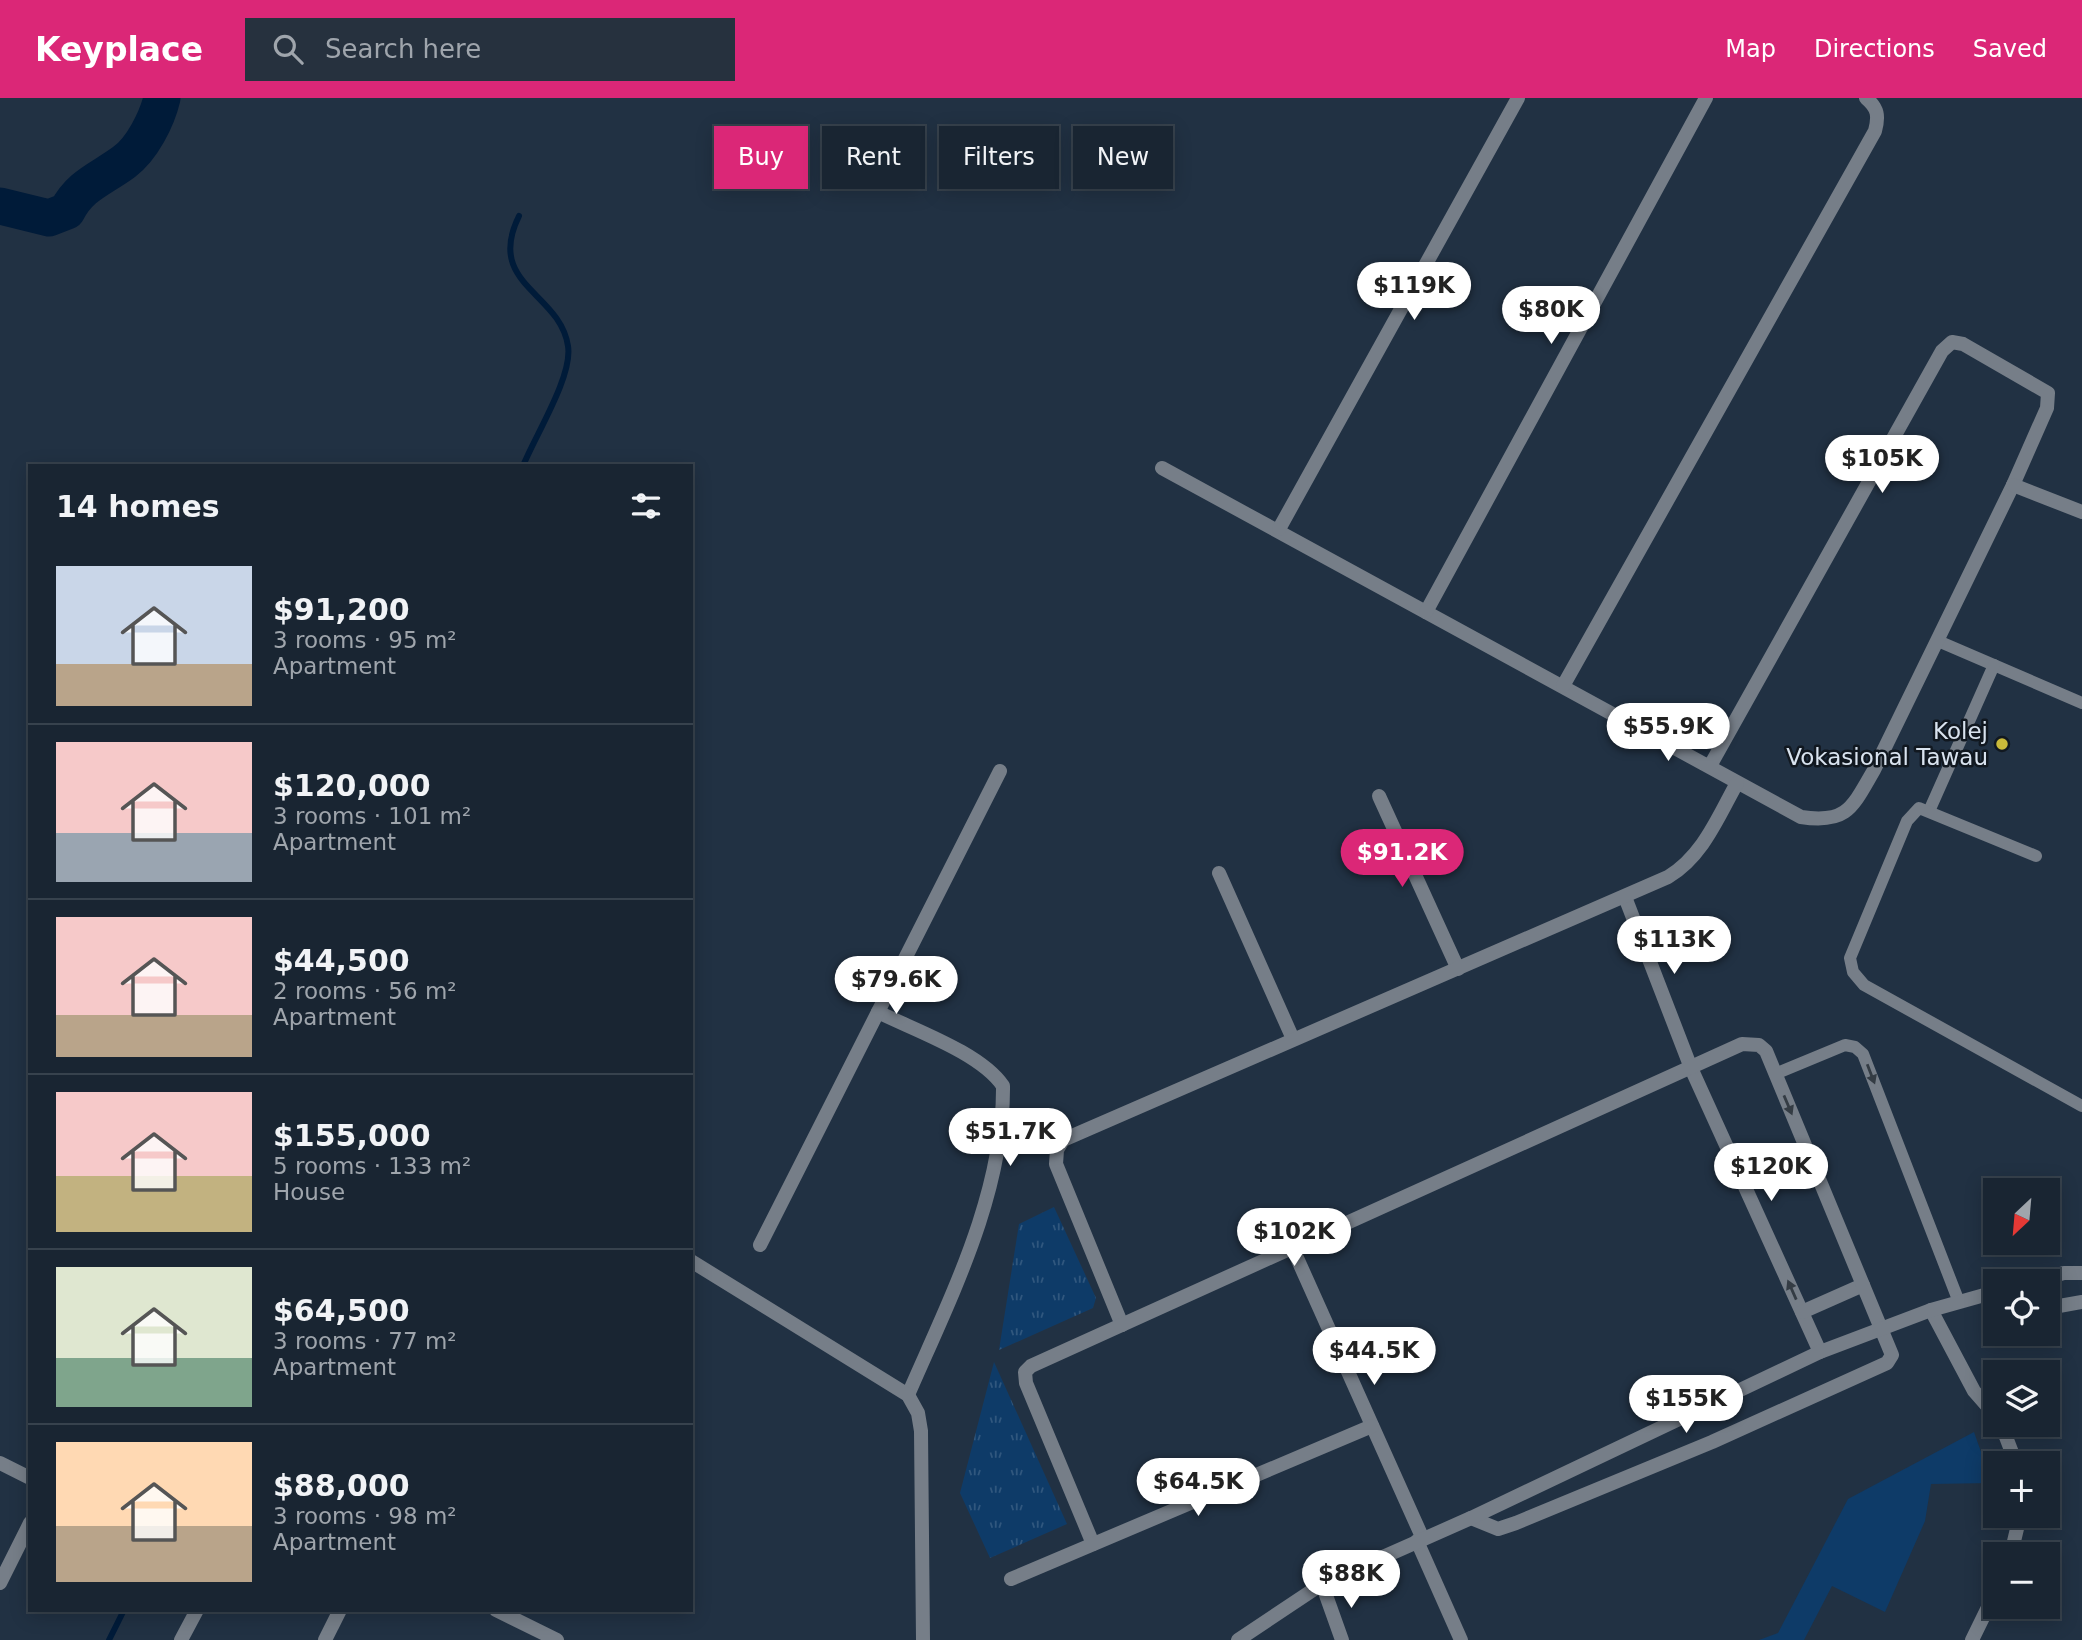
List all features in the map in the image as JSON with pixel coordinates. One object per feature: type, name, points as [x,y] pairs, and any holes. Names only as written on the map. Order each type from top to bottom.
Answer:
[{"type":"street","points":[[1279,530],[1518,98]]},
{"type":"street","points":[[1426,612],[1706,98]]},
{"type":"street","points":[[1563,686],[1875,131],[1879,117],[1874,105],[1866,98]]},
{"type":"street","points":[[1162,468],[1801,817],[1827,821],[1844,814],[1874,770],[2013,485],[2047,408],[2048,393],[1963,344],[1952,342],[1942,351],[1710,766]]},
{"type":"street","points":[[2013,485],[2082,512]]},
{"type":"street","points":[[760,1245],[1000,771]]},
{"type":"street","points":[[1122,1325],[1056,1164],[1056,1150],[1063,1140],[1668,877],[1690,862],[1737,783]]},
{"type":"street","points":[[1378,796],[1458,968]]},
{"type":"street","points":[[1219,873],[1293,1039]]},
{"type":"street","points":[[1625,897],[1691,1068],[1820,1352]]},
{"type":"street","points":[[878,1012],[977,1061],[994,1073],[1003,1086],[993,1169],[981,1213],[962,1269],[908,1395]]},
{"type":"street","points":[[1093,1544],[1026,1383],[1025,1372],[1031,1366],[1742,1044],[1751,1043],[1766,1051],[1892,1355],[1887,1363],[1712,1443],[1517,1523],[1498,1529],[1471,1518]]},
{"type":"street","points":[[1293,1249],[1372,1426],[1461,1640]]},
{"type":"street","points":[[693,1262],[908,1395],[918,1413],[921,1431],[923,1640]]},
{"type":"street","points":[[2060,1274],[2082,1273]]},
{"type":"street","points":[[1802,1312],[1863,1285]]},
{"type":"street","points":[[1238,1640],[1322,1584],[1471,1518],[1820,1352],[1931,1310],[1983,1295]]},
{"type":"street","points":[[2060,1306],[2082,1302]]},
{"type":"street","points":[[1931,1310],[1974,1391],[1983,1401]]},
{"type":"street","points":[[1011,1578],[1372,1426]]},
{"type":"street","points":[[0,1463],[28,1477]]},
{"type":"street","points":[[0,1583],[28,1526]]},
{"type":"street","points":[[1322,1584],[1342,1640]]},
{"type":"street","points":[[181,1640],[196,1612]]},
{"type":"street","points":[[325,1640],[339,1612]]},
{"type":"street","points":[[499,1612],[530,1634],[557,1640]]},
{"type":"street","points":[[1972,1640],[1983,1618]]},
{"type":"lane","points":[[1938,641],[2082,704]]},
{"type":"lane","points":[[1930,810],[1994,666]]},
{"type":"lane","points":[[2036,856],[1930,810],[1919,808],[1907,821],[1850,958],[1853,972],[1864,985],[2082,1106]]},
{"type":"lane","points":[[1776,1074],[1845,1045],[1855,1047],[1863,1054],[1959,1301]]},
{"type":"green space","points":[[1054,1207],[1096,1298],[1093,1308],[999,1350],[1019,1224]]},
{"type":"green space","points":[[994,1362],[1067,1524],[990,1558],[960,1493]]},
{"type":"green space","points":[[1974,1432],[1983,1458],[1983,1483],[1931,1484],[1925,1521],[1885,1612],[1832,1586],[1804,1640],[1759,1640],[1778,1633],[1848,1499]]},
{"type":"waterway","points":[[0,206],[49,218],[67,211],[78,195],[124,162],[143,142],[162,98]]},
{"type":"waterway","points":[[519,216],[511,239],[511,258],[517,273],[562,328],[568,346],[565,373],[524,464]]},
{"type":"waterway","points":[[109,1640],[123,1612]]},
{"type":"place","name":"Kolej Vokasional Tawau","points":[[2002,744]]}]
